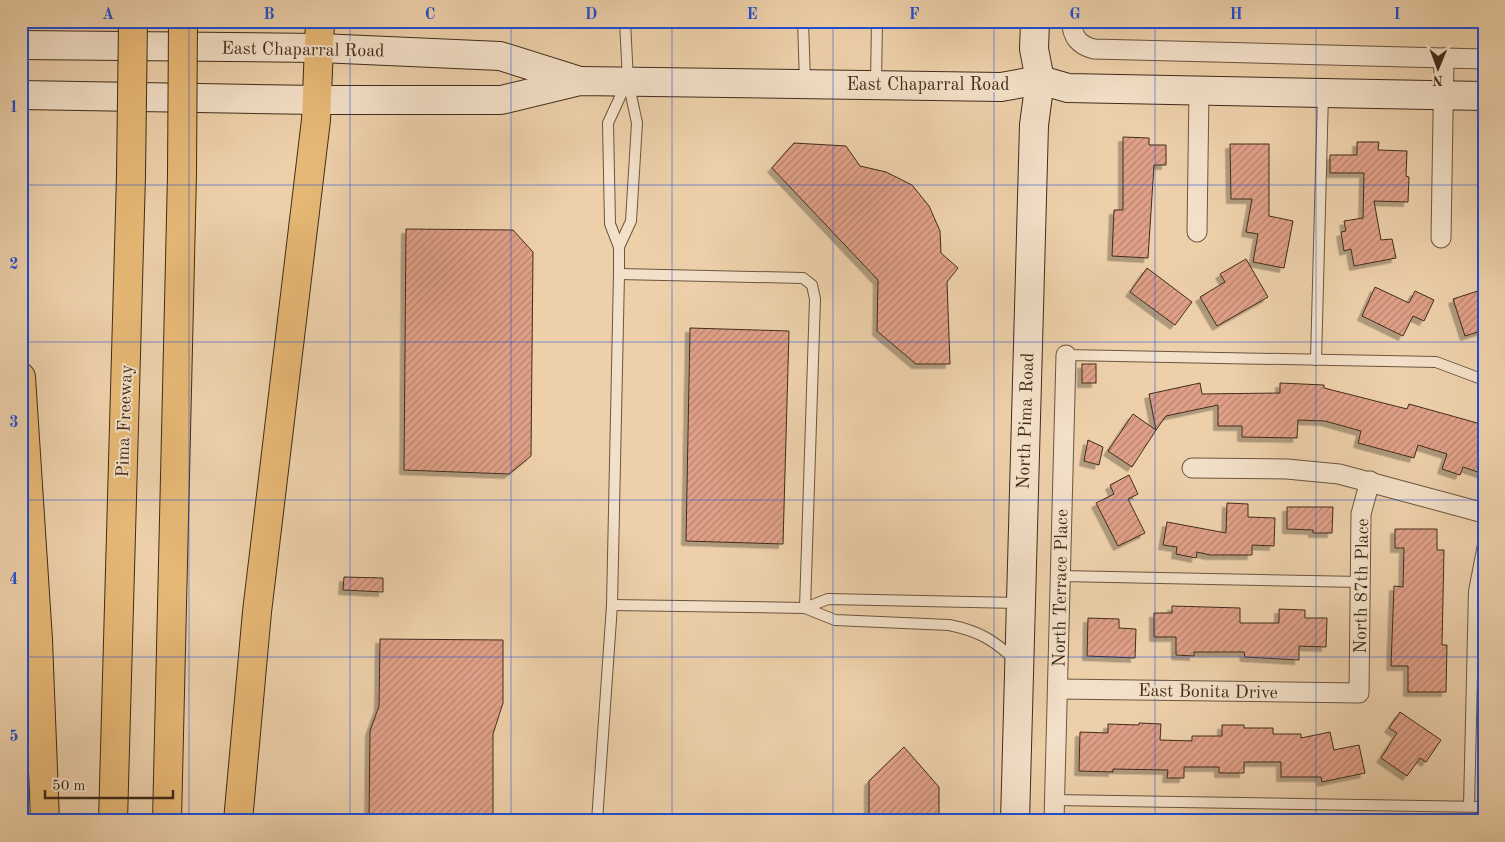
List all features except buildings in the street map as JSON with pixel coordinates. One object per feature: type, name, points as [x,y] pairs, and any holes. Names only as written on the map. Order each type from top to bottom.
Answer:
[{"type":"highway","name":"Pima Freeway","points":[[113,821],[131,175],[133,21]]},
{"type":"highway","points":[[167,821],[182,174],[183,21]]},
{"type":"highway","points":[[238,821],[257,612],[317,100],[320,21]]},
{"type":"highway","points":[[21,377],[38,640],[45,821]]},
{"type":"main road","name":"North Pima Road","points":[[1015,821],[1034,134],[1040,80],[1034,49],[1035,21]]},
{"type":"main road","name":"East Chaparral Road","points":[[21,45],[320,48],[500,56],[580,81]]},
{"type":"main road","name":"East Chaparral Road","points":[[21,96],[317,100],[501,100],[580,81],[1001,87],[1040,80],[1068,88],[1484,96]]},
{"type":"street","points":[[1071,21],[1072,32],[1077,40],[1085,46],[1094,49],[1484,59]]},
{"type":"street","points":[[1441,238],[1444,58]]},
{"type":"street","points":[[1197,232],[1199,91]]},
{"type":"street","name":"North Terrace Place","points":[[1054,821],[1066,355]]},
{"type":"street","points":[[1192,468],[1287,469],[1339,474],[1484,513]]},
{"type":"street","name":"North 87th Place","points":[[1359,693],[1361,514],[1370,481]]},
{"type":"street","name":"East Bonita Drive","points":[[1058,689],[1359,693]]},
{"type":"lane","points":[[619,247],[631,221],[637,123],[628,81],[625,21]]},
{"type":"lane","points":[[803,21],[805,83]]},
{"type":"lane","points":[[876,84],[877,21]]},
{"type":"lane","points":[[597,821],[612,605],[619,274],[619,247],[610,224],[608,123],[628,81]]},
{"type":"lane","points":[[1316,360],[1323,93]]},
{"type":"lane","points":[[619,274],[803,278],[812,285],[815,307],[805,608]]},
{"type":"lane","points":[[1066,355],[1436,362],[1484,380]]},
{"type":"lane","points":[[1469,806],[1474,591],[1484,540]]},
{"type":"lane","points":[[1061,576],[1360,582]]},
{"type":"lane","points":[[805,608],[828,599],[1020,603]]},
{"type":"lane","points":[[612,605],[805,608],[834,620],[949,624],[989,637],[1018,663]]},
{"type":"lane","points":[[1054,800],[1484,807]]}]
